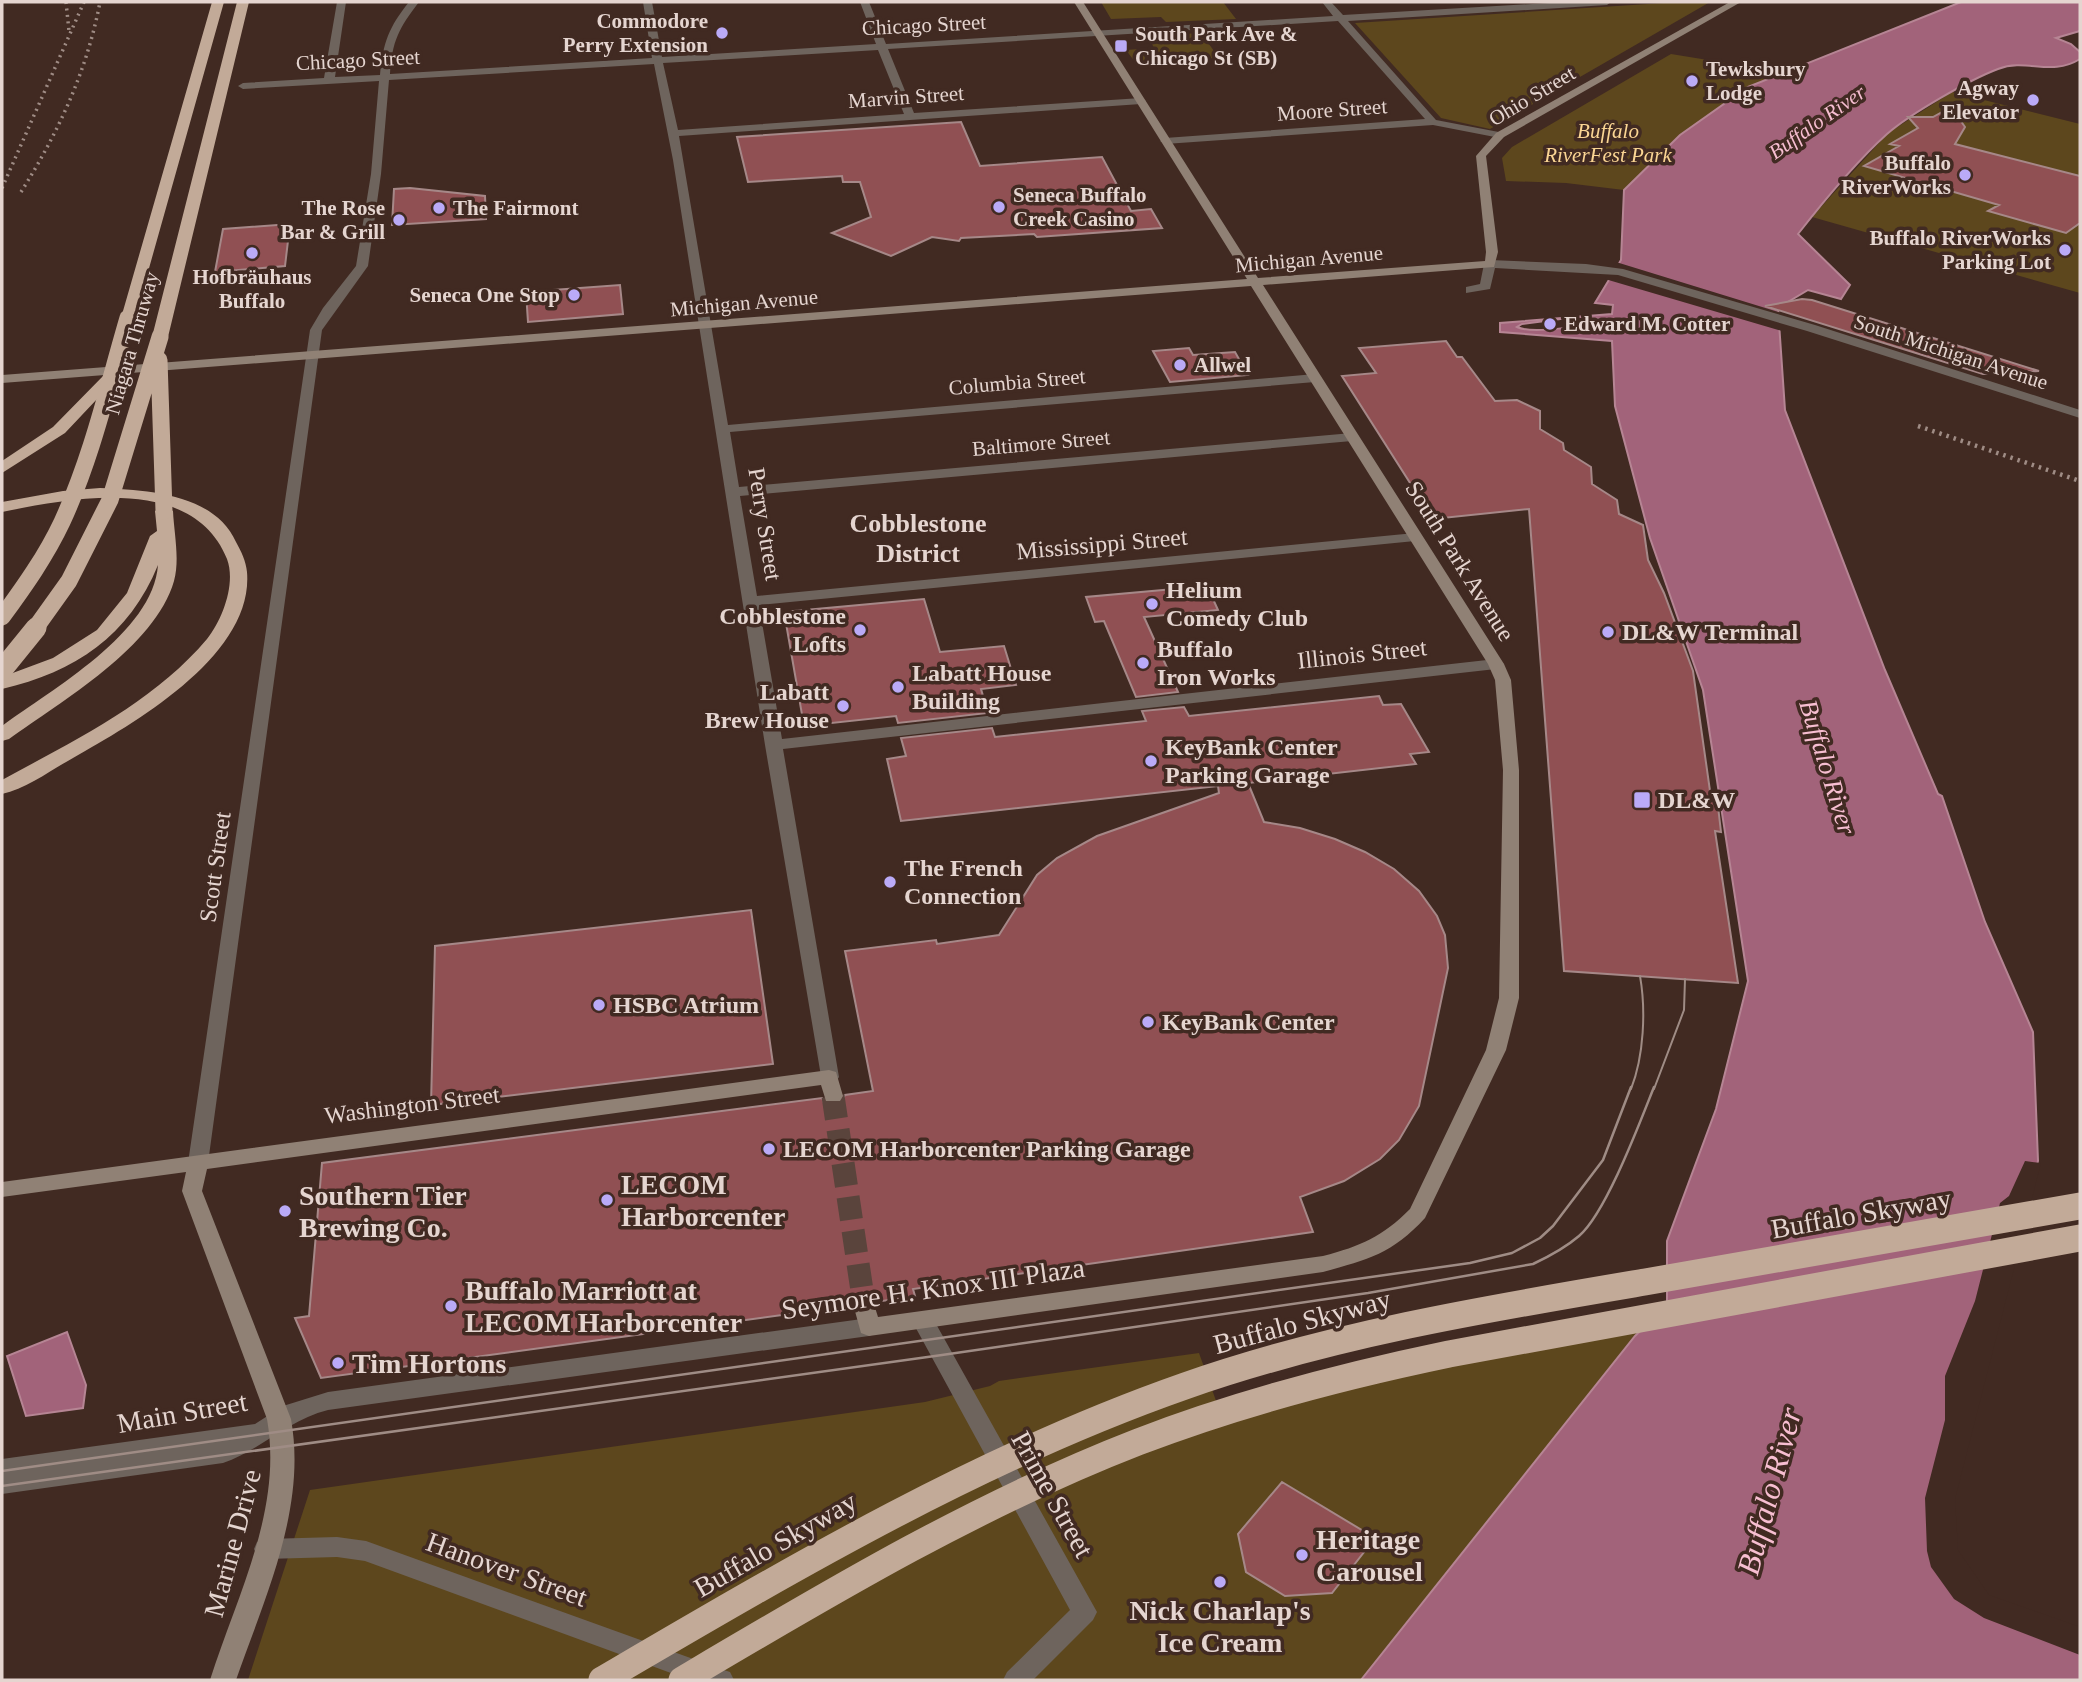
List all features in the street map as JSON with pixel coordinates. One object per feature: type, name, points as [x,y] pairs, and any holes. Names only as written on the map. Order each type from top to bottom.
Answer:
[{"type":"highway","name":"Niagara Thruway","points":[[2,617],[31,576],[61,524],[81,476],[216,7]]},
{"type":"highway","name":"Niagara Thruway","points":[[2,670],[47,614],[69,581],[110,500],[160,337],[242,7]]},
{"type":"highway","points":[[2,735],[119,646],[153,611],[165,579],[160,337]]},
{"type":"highway","points":[[2,468],[59,430],[110,377]]},
{"type":"highway","points":[[2,507],[44,497],[91,493],[166,499],[205,515],[223,530],[234,550],[240,575],[230,614],[216,639],[175,682],[145,706],[2,788]]},
{"type":"highway","points":[[2,683],[66,659],[110,630],[142,586],[152,561],[163,511]]},
{"type":"highway","name":"Buffalo Skyway","points":[[603,1680],[794,1568],[954,1482],[1111,1413],[1228,1373],[1360,1336],[1457,1315],[2080,1206]]},
{"type":"highway","points":[[682,1680],[893,1557],[975,1513],[1067,1471],[1207,1416],[1354,1374],[1423,1359],[2080,1238]]},
{"type":"street","points":[[329,81],[341,2]]},
{"type":"street","points":[[384,78],[392,32],[414,2]]},
{"type":"street","name":"Perry Street","points":[[647,2],[656,60],[674,133],[703,325],[723,429],[831,1087]]},
{"type":"street","points":[[864,2],[910,116]]},
{"type":"street","name":"South Park Avenue","points":[[1078,2],[1496,664],[1503,680],[1511,770],[1509,998],[1496,1050],[1418,1213]]},
{"type":"street","points":[[1326,2],[1433,122]]},
{"type":"street","name":"Chicago Street","points":[[243,86],[1340,18],[1526,4],[1607,2]]},
{"type":"street","name":"Ohio Street","points":[[1490,264],[1492,252],[1481,156],[1500,135],[1736,2]]},
{"type":"street","name":"Scott Street","points":[[273,1423],[192,1191],[316,330],[362,266],[376,174],[384,78]]},
{"type":"street","name":"Marvin Street","points":[[674,133],[1141,101]]},
{"type":"street","name":"Moore Street","points":[[1165,141],[1433,122],[1500,135]]},
{"type":"street","points":[[1471,290],[1486,286],[1490,264]]},
{"type":"street","name":"Michigan Avenue","points":[[2,379],[1490,264]]},
{"type":"street","name":"South Michigan Avenue","points":[[1490,264],[1619,272],[1811,328],[2080,414]]},
{"type":"street","name":"Columbia Street","points":[[723,429],[1315,378]]},
{"type":"street","name":"Baltimore Street","points":[[733,492],[1352,437]]},
{"type":"street","name":"Mississippi Street","points":[[751,601],[1415,537]]},
{"type":"street","name":"Illinois Street","points":[[773,745],[1496,664]]},
{"type":"street","name":"Washington Street","points":[[2,1189],[261,1152],[831,1087]]},
{"type":"street","name":"Seymore H. Knox III Plaza","points":[[273,1423],[295,1411],[328,1401],[923,1321],[1346,1259],[1367,1252],[1397,1235],[1418,1213]]},
{"type":"street","points":[[864,1304],[869,1327]]},
{"type":"street","name":"Prime Street","points":[[923,1321],[1084,1612],[1016,1680]]},
{"type":"street","name":"Main Street","points":[[2,1469],[246,1437],[273,1423]]},
{"type":"street","name":"Main Street","points":[[2,1484],[223,1453],[246,1444],[273,1423]]},
{"type":"street","name":"Marine Drive","points":[[223,1680],[266,1549],[282,1489],[284,1446],[273,1423]]},
{"type":"street","name":"Hanover Street","points":[[266,1549],[337,1547],[366,1551],[721,1680]]},
{"type":"green space","points":[[1101,2],[1223,2],[1236,19],[1166,22],[1161,17],[1111,19]]},
{"type":"green space","points":[[1710,2],[1490,129],[1441,118],[1355,23]]},
{"type":"green space","points":[[1201,33],[1219,58],[1135,62],[1126,50],[1154,48],[1152,44],[1180,42],[1176,35],[1165,35]]},
{"type":"green space","name":"Buffalo RiverFest Park","points":[[1671,54],[1782,72],[1717,109],[1624,190],[1566,183],[1506,181],[1502,158],[1512,147]]},
{"type":"green space","name":"Buffalo RiverWorks","points":[[1952,92],[2080,124],[2080,293],[1812,217],[1888,133]]},
{"type":"green space","points":[[1667,1306],[1635,1336],[1361,1680],[248,1680],[310,1490],[925,1402],[990,1386],[999,1381],[1199,1353],[1220,1412]]},
{"type":"water","name":"Buffalo River","points":[[1961,2],[2080,2],[2080,31],[2056,38],[2071,44],[2080,52],[2080,59],[2059,67],[2019,65],[1986,74],[1910,117],[1887,134],[1864,157],[1798,234],[1850,285],[1841,299],[1808,290],[1778,308],[1785,410],[1885,670],[1938,794],[1942,796],[1985,922],[2033,1032],[2038,1161],[1951,1499],[1954,1551],[1986,1598],[2080,1630],[2080,1680],[1361,1680],[1635,1336],[1667,1306],[1667,1241],[1716,1109],[1748,981],[1703,690],[1650,538],[1615,406],[1612,341],[1500,332],[1500,323],[1612,314],[1613,305],[1595,303],[1621,260],[1624,190],[1680,135],[1748,87]],"holes":[[[1576,317],[1600,319],[1559,329],[1534,330],[1517,327],[1522,324]]]},
{"type":"water","points":[[67,1332],[86,1385],[83,1408],[26,1416],[7,1356]]},
{"type":"pier","points":[[1616,262],[1782,313],[1782,331],[1605,279]]},
{"type":"pier","points":[[2025,1161],[2041,1163],[1955,1499],[1958,1550],[1989,1595],[2080,1627],[2080,1655],[1984,1618],[1954,1599],[1931,1567],[1927,1551],[1925,1498],[1945,1420],[1945,1376],[1975,1301],[2000,1203],[2009,1196]]},
{"type":"building","name":"Buffalo RiverWorks","points":[[1951,107],[1965,127],[1955,144],[2080,176],[2080,223],[2066,233],[1988,211],[1999,205],[1864,166],[1899,146],[1890,144],[1918,128],[1908,117],[1933,117]]},
{"type":"building","name":"Seneca Buffalo Creek Casino","points":[[961,122],[980,166],[1102,157],[1131,211],[1151,209],[1162,228],[1037,237],[1034,234],[961,238],[959,241],[932,237],[891,256],[832,233],[871,217],[860,182],[843,182],[842,176],[748,182],[737,137]]},
{"type":"building","name":"The Fairmont","points":[[410,188],[485,196],[486,219],[392,225],[394,189]]},
{"type":"building","name":"Hofbräuhaus Buffalo","points":[[290,224],[285,266],[215,272],[223,229]]},
{"type":"building","points":[[620,285],[623,314],[528,322],[526,292]]},
{"type":"building","points":[[1802,299],[2039,371],[1983,374],[1765,306]]},
{"type":"building","name":"DL&W Terminal","points":[[1446,341],[1457,357],[1462,357],[1495,401],[1517,400],[1540,411],[1540,429],[1563,443],[1564,450],[1591,467],[1592,484],[1617,500],[1619,514],[1643,525],[1648,560],[1664,593],[1693,671],[1711,798],[1717,798],[1721,832],[1715,831],[1738,983],[1564,971],[1529,509],[1433,519],[1342,376],[1376,373],[1359,348]]},
{"type":"building","points":[[1189,348],[1193,355],[1235,352],[1248,375],[1170,382],[1153,351]]},
{"type":"building","points":[[1207,586],[1218,610],[1144,617],[1178,692],[1136,697],[1104,621],[1095,622],[1086,597]]},
{"type":"building","points":[[924,599],[940,652],[1004,646],[1016,685],[981,689],[988,713],[898,723],[896,716],[804,726],[784,612]]},
{"type":"building","points":[[1379,696],[1383,705],[1401,704],[1429,752],[1410,754],[1416,764],[1248,783],[1264,822],[1300,828],[1335,839],[1394,869],[1419,891],[1437,916],[1445,935],[1448,968],[1419,1106],[1399,1140],[1380,1159],[1344,1181],[1300,1197],[1313,1232],[913,1289],[915,1296],[876,1302],[873,1295],[863,1293],[854,1297],[851,1306],[321,1378],[295,1318],[309,1316],[322,1163],[822,1098],[824,1103],[840,1104],[845,1095],[873,1091],[845,951],[936,940],[937,944],[999,935],[1037,875],[1057,858],[1097,836],[1219,793],[1218,786],[901,821],[887,759],[906,756],[901,738],[992,728],[995,737],[1146,721],[1142,711],[1184,707],[1189,716]]},
{"type":"building","name":"HSBC Atrium","points":[[751,910],[773,1064],[431,1105],[435,946]]},
{"type":"building","name":"Heritage Carousel","points":[[1282,1482],[1375,1538],[1332,1593],[1285,1596],[1246,1572],[1238,1534]]},
{"type":"tunnel","points":[[833,1096],[864,1304]]},
{"type":"tram line","points":[[1631,1089],[1639,1062],[1643,1033],[1640,976]]},
{"type":"tram line","points":[[1654,1089],[1684,1010],[1685,979]]},
{"type":"tram line","points":[[2,1471],[1470,1263],[1512,1253],[1540,1238],[1553,1226],[1603,1160],[1631,1087]]},
{"type":"tram line","points":[[2,1486],[942,1355],[1368,1293],[1533,1264],[1579,1236],[1600,1208],[1654,1087]]},
{"type":"railway","points":[[66,2],[69,31]]},
{"type":"railway","points":[[2,188],[84,2]]},
{"type":"railway","points":[[21,192],[70,101],[100,2]]},
{"type":"railway","points":[[1918,426],[2080,481]]},
{"type":"place","name":"Commodore Perry Extension","points":[[722,33]]},
{"type":"place","name":"South Park Ave & Chicago St (SB)","points":[[1121,46]]},
{"type":"place","name":"Tewksbury Lodge","points":[[1692,81]]},
{"type":"place","name":"Agway Elevator","points":[[2033,100]]},
{"type":"place","name":"Buffalo RiverWorks","points":[[1965,175]]},
{"type":"place","name":"Seneca Buffalo Creek Casino","points":[[999,207]]},
{"type":"place","name":"The Fairmont","points":[[439,208]]},
{"type":"place","name":"The Rose Bar & Grill","points":[[399,220]]},
{"type":"place","name":"Buffalo RiverWorks Parking Lot","points":[[2065,250]]},
{"type":"place","name":"Hofbräuhaus Buffalo","points":[[252,253]]},
{"type":"place","name":"Seneca One Stop","points":[[574,295]]},
{"type":"place","name":"Edward M. Cotter","points":[[1550,324]]},
{"type":"place","name":"Allwel","points":[[1180,365]]},
{"type":"place","name":"Helium Comedy Club","points":[[1152,604]]},
{"type":"place","name":"Cobblestone Lofts","points":[[860,630]]},
{"type":"place","name":"DL&W Terminal","points":[[1608,632]]},
{"type":"place","name":"Buffalo Iron Works","points":[[1143,663]]},
{"type":"place","name":"Labatt House Building","points":[[898,687]]},
{"type":"place","name":"Labatt Brew House","points":[[843,706]]},
{"type":"place","name":"KeyBank Center Parking Garage","points":[[1151,761]]},
{"type":"place","name":"DL&W","points":[[1642,800]]},
{"type":"place","name":"The French Connection","points":[[890,882]]},
{"type":"place","name":"HSBC Atrium","points":[[599,1005]]},
{"type":"place","name":"KeyBank Center","points":[[1148,1022]]},
{"type":"place","name":"LECOM Harborcenter Parking Garage","points":[[769,1149]]},
{"type":"place","name":"LECOM Harborcenter","points":[[607,1200]]},
{"type":"place","name":"Southern Tier Brewing Co.","points":[[285,1211]]},
{"type":"place","name":"Buffalo Marriott at LECOM Harborcenter","points":[[451,1306]]},
{"type":"place","name":"Tim Hortons","points":[[338,1363]]},
{"type":"place","name":"Heritage Carousel","points":[[1302,1555]]},
{"type":"place","name":"Nick Charlap's Ice Cream","points":[[1220,1582]]},
{"type":"district","name":"Cobblestone District","points":[[918,538]]}]
